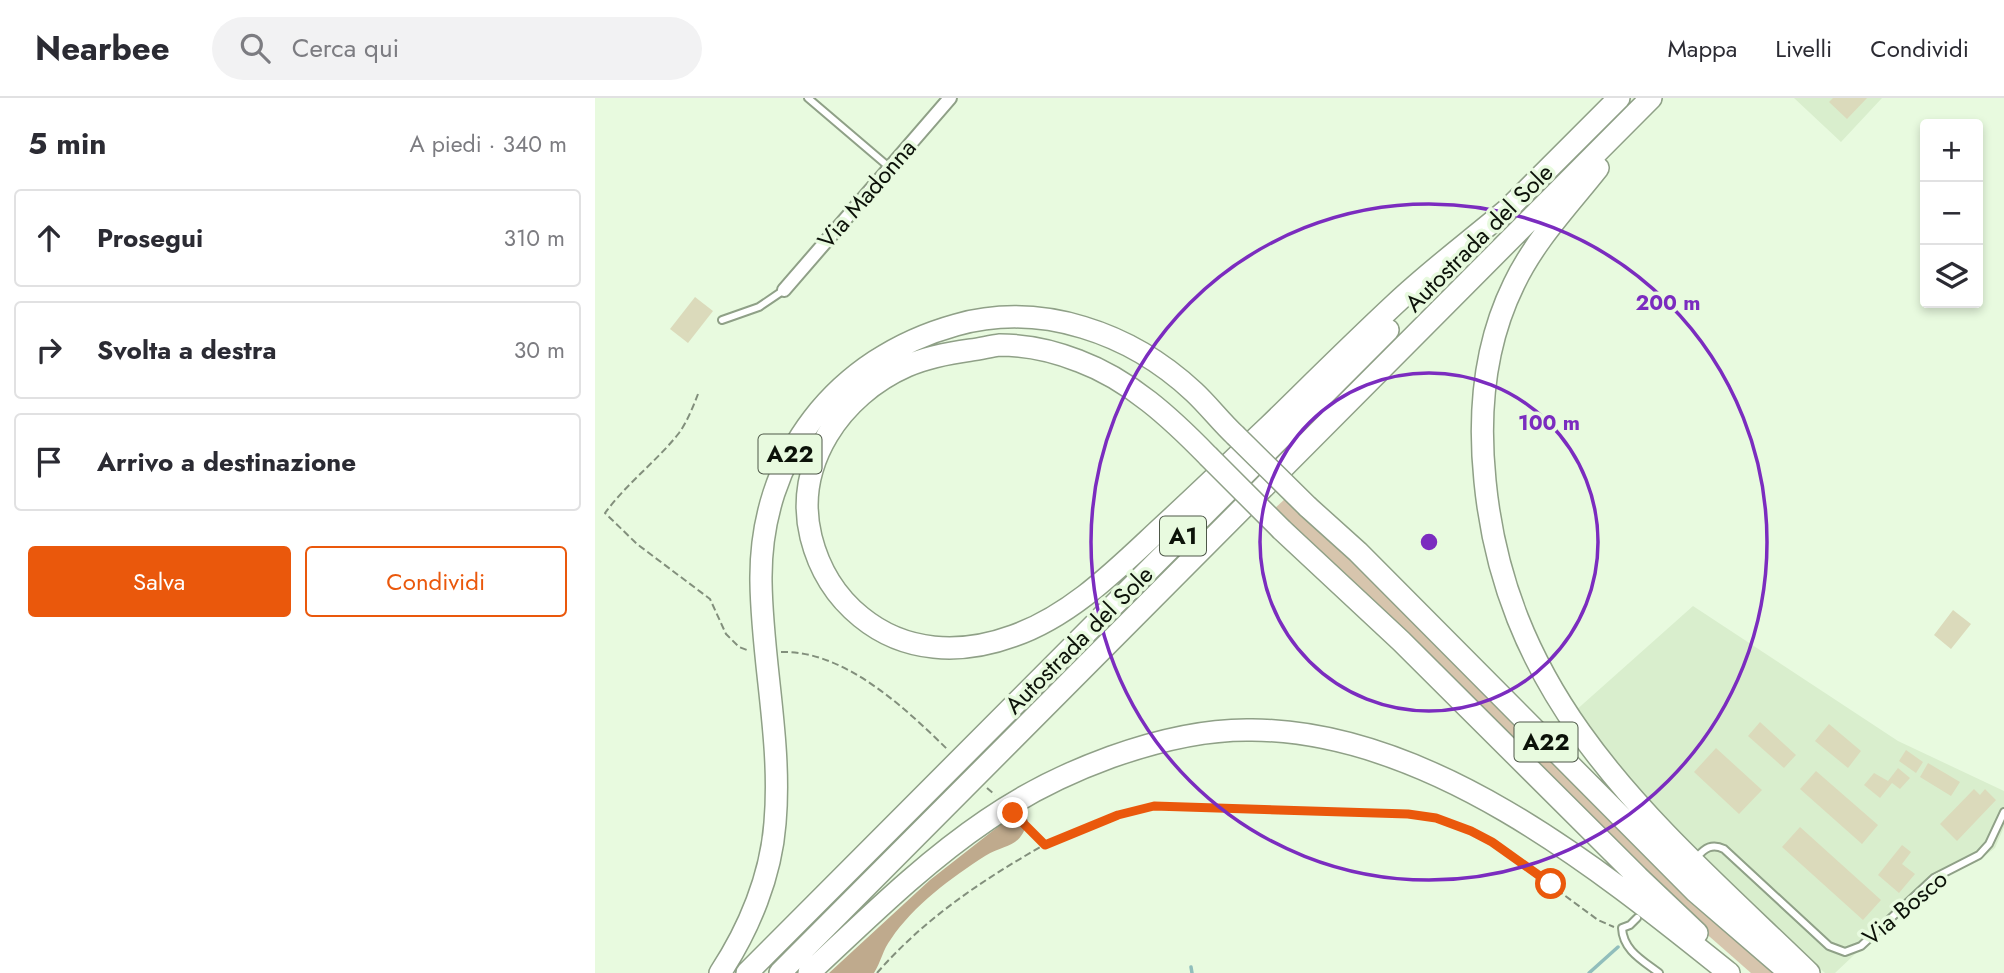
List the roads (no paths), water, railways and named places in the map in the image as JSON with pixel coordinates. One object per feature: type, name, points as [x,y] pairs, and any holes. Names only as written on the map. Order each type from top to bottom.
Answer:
[{"type":"highway","name":"Autostrada del Sole","points":[[747,973],[1619,98]]},
{"type":"highway","name":"Autostrada del Sole","points":[[780,973],[1653,98]]},
{"type":"highway","points":[[1653,98],[1540,239],[1525,262],[1506,302],[1492,348],[1483,394],[1484,469],[1491,529],[1508,594],[1521,625],[1552,690],[1590,748],[1663,832],[1808,973]]},
{"type":"highway","name":"A1","points":[[1508,209],[1397,302],[1122,564],[1073,605],[1028,630],[984,646],[957,650],[916,645],[893,637],[868,623],[836,592],[821,568],[807,512],[810,476],[819,450],[838,418],[870,388],[909,364],[949,352],[997,345],[1025,347],[1081,361],[1111,376],[1148,401],[1208,457],[1282,530],[1401,641],[1638,877],[1743,973]]},
{"type":"highway","name":"A22","points":[[720,973],[758,899],[768,867],[775,826],[776,768],[761,582],[772,496],[791,451],[818,411],[834,394],[853,376],[894,348],[938,330],[1013,316],[1041,318],[1102,333],[1155,362],[1196,394],[1308,507],[1358,552],[1686,883],[1790,973]]},
{"type":"highway","points":[[809,973],[931,862],[988,819],[1049,783],[1092,764],[1149,745],[1204,733],[1251,730],[1300,733],[1356,745],[1434,774],[1475,793],[1516,816],[1587,865],[1729,973]]},
{"type":"street","name":"Via Madonna","points":[[784,290],[950,98]]},
{"type":"lane","points":[[808,98],[889,167]]},
{"type":"lane","points":[[722,320],[759,307],[784,290]]},
{"type":"lane","name":"Via Bosco","points":[[1697,857],[1709,847],[1724,849],[1829,946],[1839,951],[1850,951],[1869,939],[1934,878],[1979,855],[1989,844],[2004,811]]},
{"type":"lane","points":[[1637,918],[1622,928],[1624,942],[1659,973]]},
{"type":"waterway","points":[[1589,973],[1618,947]]},
{"type":"waterway","points":[[1191,967],[1192,973]]}]
